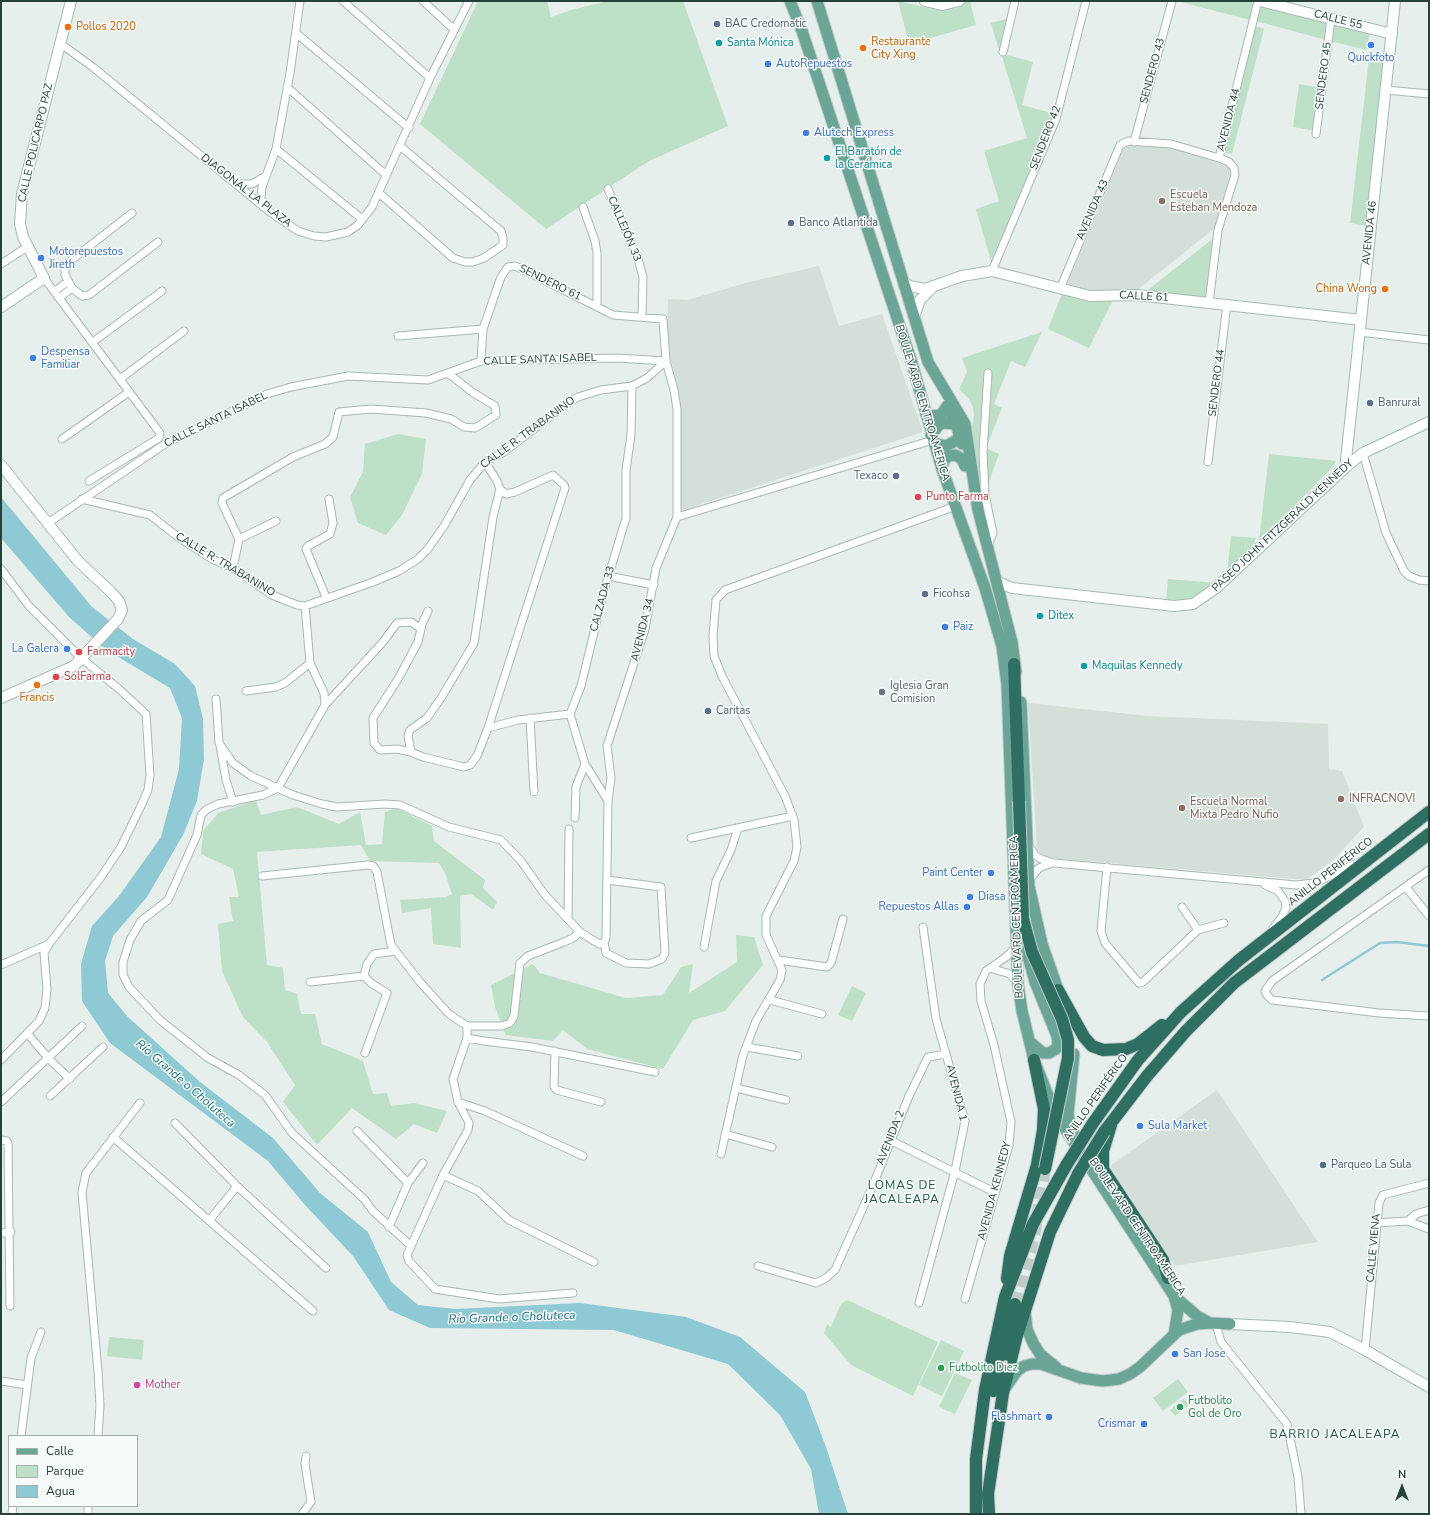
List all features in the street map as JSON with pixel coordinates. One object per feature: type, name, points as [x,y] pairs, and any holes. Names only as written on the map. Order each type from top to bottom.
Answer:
[{"type":"highway","points":[[1014,664],[1023,919],[1032,952],[1055,1002],[1068,1040],[1068,1058],[1045,1169]]},
{"type":"highway","name":"ANILLO PERIFÉRICO","points":[[989,1514],[988,1494],[1015,1303],[1033,1224],[1067,1164],[1093,1123],[1138,1060],[1181,1012],[1239,960],[1429,812]]},
{"type":"highway","name":"ANILLO PERIFÉRICO","points":[[976,1514],[976,1459],[987,1383],[1015,1303],[1078,1174],[1104,1132],[1113,1119],[1186,1031],[1234,983],[1429,834]]},
{"type":"highway","points":[[1058,990],[1084,1037],[1092,1046],[1103,1050],[1126,1050],[1138,1044],[1181,1012]]},
{"type":"highway","points":[[988,1494],[987,1430],[1003,1347],[1015,1303],[1010,1256],[1037,1165],[1043,1130],[1044,1109],[1034,1060]]},
{"type":"highway","points":[[1113,1119],[1103,1151],[1103,1169],[1163,1260],[1168,1278]]},
{"type":"main road","name":"BOULEVARD CENTROAMERICA","points":[[790,1],[802,31],[911,360],[942,469],[986,588],[1003,654],[1008,699],[1018,984],[1022,1011],[1034,1060],[1048,1098],[1067,1132],[1174,1296],[1197,1316],[1213,1323]]},
{"type":"main road","name":"BOULEVARD CENTROAMERICA","points":[[818,1],[928,362],[965,424],[978,510],[1013,649],[1014,664],[1020,691],[1029,884],[1042,944],[1070,1025],[1074,1046],[1068,1114],[1071,1129],[1102,1174],[1168,1278],[1192,1306],[1211,1318],[1230,1324]]},
{"type":"main road","points":[[928,362],[932,379],[958,429],[981,544],[991,575],[998,589]]},
{"type":"main road","points":[[926,414],[936,417],[941,415],[947,406]]},
{"type":"main road","points":[[944,423],[958,429],[957,440],[946,446],[933,439],[939,425],[944,423]]},
{"type":"main road","points":[[942,469],[943,462],[948,456],[955,455],[962,459],[965,466]]},
{"type":"main road","points":[[1029,884],[1027,908],[1028,956],[1035,982],[1057,1036],[1058,1044],[1056,1049],[1049,1053],[1042,1053],[1030,1042]]},
{"type":"main road","points":[[1174,1296],[1178,1310],[1174,1335]]},
{"type":"main road","points":[[1015,1303],[1033,1343],[1040,1354],[1061,1371]]},
{"type":"main road","points":[[1003,1393],[1017,1371],[1024,1366],[1041,1364],[1076,1377],[1103,1381],[1119,1379],[1140,1367],[1174,1335],[1188,1327],[1213,1323],[1230,1324]]},
{"type":"street","name":"CALLE POLICARPO PAZ","points":[[44,278],[27,247],[20,224],[22,194],[71,1]]},
{"type":"street","points":[[263,207],[261,198],[264,177],[276,149],[300,1]]},
{"type":"street","points":[[343,1],[430,78]]},
{"type":"street","points":[[423,1],[454,28]]},
{"type":"street","name":"DIAGONAL LA PLAZA","points":[[61,44],[100,73],[263,207],[292,228],[314,236],[326,237],[348,232],[372,207],[430,78],[469,1]]},
{"type":"street","points":[[925,1],[942,5],[959,1]]},
{"type":"street","points":[[1003,52],[1015,1]]},
{"type":"street","name":"SENDERO 42","points":[[992,271],[1056,119],[1086,1]]},
{"type":"street","name":"SENDERO 43","points":[[1134,142],[1172,1]]},
{"type":"street","name":"CALLE 55","points":[[1259,1],[1392,34]]},
{"type":"street","name":"AVENIDA 44","points":[[1209,302],[1218,230],[1235,175],[1234,168],[1230,162],[1219,158],[1259,1]]},
{"type":"street","name":"AVENIDA 46","points":[[1348,464],[1346,460],[1395,1]]},
{"type":"street","name":"SENDERO 45","points":[[1316,134],[1331,19]]},
{"type":"street","points":[[296,33],[408,128]]},
{"type":"street","points":[[287,87],[386,175]]},
{"type":"street","points":[[1386,90],[1429,94]]},
{"type":"street","name":"AVENIDA 43","points":[[1060,289],[1120,145],[1128,141],[1134,142]]},
{"type":"street","points":[[1134,142],[1171,144],[1219,158]]},
{"type":"street","points":[[379,193],[454,258],[474,262],[484,258],[503,245],[504,238],[501,231],[400,146]]},
{"type":"street","points":[[276,149],[362,219]]},
{"type":"street","points":[[236,184],[252,184],[264,177]]},
{"type":"street","name":"CALLEJÓN 33","points":[[608,190],[638,259],[643,277],[642,317]]},
{"type":"street","points":[[583,207],[595,240],[597,253],[597,307]]},
{"type":"street","points":[[132,213],[67,263],[64,271],[67,282],[72,288],[82,296],[90,296],[158,242]]},
{"type":"street","points":[[1,264],[27,247]]},
{"type":"street","name":"SENDERO 61","points":[[481,361],[483,329],[501,277],[508,267],[515,266],[613,315],[663,319]]},
{"type":"street","name":"CALLE 61","points":[[903,281],[908,286],[916,288],[933,287],[962,276],[992,271],[1090,296],[1137,295],[1361,320]]},
{"type":"street","points":[[1,307],[44,278],[160,433],[159,438],[89,481]]},
{"type":"street","points":[[55,291],[67,282]]},
{"type":"street","name":"CALLE 61","points":[[914,317],[920,300],[933,287]]},
{"type":"street","points":[[60,298],[72,288]]},
{"type":"street","points":[[93,342],[162,291]]},
{"type":"street","name":"SENDERO 44","points":[[1208,462],[1227,304]]},
{"type":"street","name":"AVENIDA 34","points":[[604,943],[606,938],[608,801],[611,778],[607,746],[645,628],[656,568],[677,517],[677,409],[674,390],[666,361],[663,319]]},
{"type":"street","points":[[398,336],[483,329]]},
{"type":"street","points":[[120,379],[184,331]]},
{"type":"street","points":[[1359,332],[1429,340]]},
{"type":"street","name":"CALLE SANTA ISABEL","points":[[48,523],[165,444],[267,394],[291,387],[348,376],[428,380],[449,374],[481,361],[617,358],[666,361]]},
{"type":"street","name":"CALLE R. TRABANINO","points":[[82,499],[150,515],[178,537],[212,560],[232,568],[272,595],[297,605],[305,606],[326,597],[373,582],[399,571],[418,560],[428,549],[444,526],[470,480],[485,462],[504,452],[578,396],[601,390],[632,386],[646,378],[666,361]]},
{"type":"street","points":[[987,550],[993,532],[985,495],[983,452],[988,373]]},
{"type":"street","points":[[232,568],[239,539],[222,503],[223,498],[293,457],[325,444],[333,437],[340,412],[371,409],[426,413],[451,419],[464,427],[475,428],[496,415],[494,406],[488,400],[472,392],[449,374]]},
{"type":"street","name":"CALZADA 33","points":[[570,714],[581,686],[608,576],[626,518],[626,470],[631,434],[632,386]]},
{"type":"street","points":[[62,439],[129,392]]},
{"type":"street","name":"PASEO JOHN FITZGERALD KENNEDY","points":[[998,589],[1012,588],[1174,606],[1194,604],[1216,588],[1348,464],[1363,454],[1429,422]]},
{"type":"street","points":[[677,517],[933,439]]},
{"type":"street","points":[[1363,454],[1386,533],[1404,571],[1414,578],[1429,581]]},
{"type":"street","points":[[411,752],[408,736],[410,730],[427,718],[442,698],[474,643],[493,517],[500,489],[498,481],[485,462]]},
{"type":"street","points":[[1,465],[78,561],[119,601],[122,610],[118,619],[74,666],[1,698]]},
{"type":"street","points":[[428,611],[418,642],[398,679],[372,718],[374,743],[380,750],[396,749],[411,752],[423,757],[464,767],[470,765],[477,756],[488,728],[565,488],[564,485],[553,475],[515,492],[506,494],[500,489]]},
{"type":"street","points":[[326,597],[306,550],[308,546],[330,534],[334,523],[329,499]]},
{"type":"street","points":[[721,1154],[747,1047],[756,1021],[770,1000],[780,980],[782,970],[779,960],[766,935],[766,916],[794,860],[797,847],[793,816],[783,790],[722,676],[714,656],[713,635],[716,600],[725,590],[956,506]]},
{"type":"street","points":[[239,539],[276,521]]},
{"type":"street","points":[[1,569],[29,606],[146,714],[150,775],[148,790],[121,847],[102,877],[49,944],[44,954],[47,990],[46,1008],[40,1021],[27,1032],[1,1060]]},
{"type":"street","points":[[608,576],[654,585]]},
{"type":"street","points":[[998,589],[1012,588]]},
{"type":"street","points":[[305,606],[310,663],[324,694],[325,705]]},
{"type":"street","points":[[411,1246],[373,1211],[364,1199],[292,1133],[266,1095],[239,1075],[208,1058],[160,1020],[129,987],[123,975],[123,962],[130,940],[141,921],[168,900],[197,835],[201,815],[207,809],[218,804],[233,802],[263,794],[278,788],[325,705],[374,653],[397,623],[411,622],[421,629]]},
{"type":"street","points":[[246,691],[276,687],[285,684],[310,663]]},
{"type":"street","points":[[216,699],[219,743],[226,780],[233,802]]},
{"type":"street","points":[[488,728],[530,718],[570,714],[585,764],[608,801]]},
{"type":"street","points":[[530,718],[534,792]]},
{"type":"street","points":[[219,743],[233,763],[251,776],[308,800],[337,807],[385,804],[400,805],[450,827],[500,840],[521,861],[545,895],[580,932],[599,944],[604,943],[606,953],[626,963],[650,964],[662,959],[665,953],[661,887],[607,880]]},
{"type":"street","points":[[574,818],[576,787],[585,764]]},
{"type":"street","points":[[691,838],[793,816]]},
{"type":"street","points":[[704,947],[716,881],[731,850],[738,828]]},
{"type":"street","points":[[568,919],[569,829]]},
{"type":"street","points":[[1028,843],[1035,855],[1047,862],[1261,883],[1296,885],[1316,883],[1375,854]]},
{"type":"street","points":[[1029,884],[1039,868],[1054,863]]},
{"type":"street","points":[[262,876],[368,865],[373,866],[377,872],[391,945],[420,982],[449,1014],[467,1026],[501,1026],[510,1023],[514,1016],[520,963],[528,956],[573,938],[580,932]]},
{"type":"street","points":[[1107,867],[1102,931],[1105,943],[1139,983],[1143,982],[1198,930],[1224,923]]},
{"type":"street","points":[[1429,870],[1272,981],[1265,991],[1272,1000],[1379,1013],[1429,1016]]},
{"type":"street","points":[[1261,883],[1282,895],[1286,908],[1282,917],[1261,943]]},
{"type":"street","points":[[1406,887],[1429,916]]},
{"type":"street","points":[[1182,907],[1198,930]]},
{"type":"street","points":[[779,960],[827,967],[831,963],[842,919]]},
{"type":"street","name":"AVENIDA 1","points":[[919,1303],[955,1171],[965,1122],[936,1019],[923,927]]},
{"type":"street","name":"AVENIDA KENNEDY","points":[[965,1299],[994,1192],[1009,1145],[1011,1122],[994,1045],[981,1001],[981,978],[990,968],[1013,950],[1016,937]]},
{"type":"street","points":[[1,965],[49,944]]},
{"type":"street","points":[[364,976],[367,964],[374,954],[395,951]]},
{"type":"street","points":[[990,968],[1010,974],[1018,984]]},
{"type":"street","points":[[310,982],[364,976]]},
{"type":"street","points":[[364,976],[371,983],[387,993],[365,1053]]},
{"type":"street","points":[[770,1000],[822,1014]]},
{"type":"street","points":[[1,1102],[49,1059],[82,1026]]},
{"type":"street","points":[[467,1026],[467,1038],[454,1079],[458,1102],[469,1123],[468,1130],[443,1175],[407,1255],[409,1260],[435,1289],[499,1299],[573,1293]]},
{"type":"street","points":[[27,1032],[49,1059],[70,1079]]},
{"type":"street","points":[[467,1038],[555,1052],[654,1072]]},
{"type":"street","points":[[50,1096],[103,1047]]},
{"type":"street","points":[[747,1047],[798,1056]]},
{"type":"street","points":[[555,1052],[554,1087],[557,1090],[601,1102]]},
{"type":"street","name":"AVENIDA 2","points":[[758,1266],[816,1283],[826,1278],[835,1270],[852,1234],[909,1096],[928,1057],[946,1054]]},
{"type":"street","points":[[736,1088],[786,1100]]},
{"type":"street","points":[[458,1102],[485,1111],[583,1156]]},
{"type":"street","points":[[98,1435],[100,1405],[82,1192],[86,1173],[140,1103]]},
{"type":"street","points":[[175,1123],[237,1186],[326,1268]]},
{"type":"street","points":[[357,1131],[408,1183]]},
{"type":"street","points":[[725,1134],[772,1147]]},
{"type":"street","points":[[113,1137],[313,1311]]},
{"type":"street","points":[[1,1140],[7,1141],[8,1143],[11,1232],[10,1306]]},
{"type":"street","points":[[890,1140],[955,1171],[994,1192]]},
{"type":"street","points":[[389,1227],[408,1183],[422,1162]]},
{"type":"street","points":[[443,1175],[478,1191],[509,1220],[594,1262]]},
{"type":"street","name":"CALLE VIENA","points":[[1365,1350],[1379,1203],[1383,1195],[1429,1183]]},
{"type":"street","points":[[209,1221],[237,1186]]},
{"type":"street","points":[[1408,1221],[1416,1214],[1429,1210]]},
{"type":"street","points":[[1376,1223],[1408,1221],[1429,1229]]},
{"type":"street","points":[[1,1233],[11,1232]]},
{"type":"street","points":[[1213,1323],[1221,1342],[1287,1424],[1298,1477],[1301,1514]]},
{"type":"street","points":[[1230,1324],[1290,1327],[1330,1332],[1365,1350],[1429,1387]]},
{"type":"street","points":[[21,1435],[31,1358],[41,1332]]},
{"type":"street","points":[[1,1381],[28,1385]]},
{"type":"street","points":[[302,1514],[311,1502],[306,1456]]},
{"type":"shaded area","name":"Escuela Esteban Mendoza","points":[[1126,146],[1174,147],[1230,167],[1232,174],[1215,228],[1136,291],[1100,293],[1067,285],[1123,150]]},
{"type":"shaded area","points":[[819,266],[839,326],[882,314],[923,432],[680,511],[680,413],[674,371],[667,346],[668,299],[688,300],[745,283]]},
{"type":"shaded area","name":"Escuela Normal Mixta Pedro Nufio","points":[[1028,703],[1148,716],[1328,724],[1329,769],[1342,771],[1364,827],[1331,862],[1306,880],[1050,858],[1041,854],[1037,848]]},
{"type":"shaded area","points":[[1217,1090],[1318,1242],[1175,1266],[1110,1166]]},
{"type":"green space","points":[[478,1],[547,1],[551,17],[571,10],[608,1],[683,1],[728,126],[649,161],[546,229],[420,124]]},
{"type":"green space","points":[[898,1],[937,10],[958,8],[965,1],[970,1],[976,25],[909,44]]},
{"type":"green space","points":[[1177,1],[1249,1],[1253,2],[1250,20]]},
{"type":"green space","points":[[1260,3],[1328,20],[1326,40],[1256,21]]},
{"type":"green space","points":[[1010,18],[1006,53],[1000,54],[991,23]]},
{"type":"green space","points":[[1333,21],[1370,31],[1367,50],[1330,41]]},
{"type":"green space","points":[[1255,26],[1264,29],[1232,154],[1223,152]]},
{"type":"green space","points":[[1008,55],[1033,62],[1022,105],[1059,115],[992,265],[976,209],[999,201],[984,151],[1027,138],[1002,57]]},
{"type":"green space","points":[[1369,58],[1384,60],[1366,226],[1350,223]]},
{"type":"green space","points":[[1299,84],[1320,88],[1315,131],[1293,127]]},
{"type":"green space","points":[[1215,237],[1206,300],[1144,293]]},
{"type":"green space","points":[[1062,294],[1113,300],[1089,348],[1048,329]]},
{"type":"green space","points":[[1042,332],[1025,367],[1011,361],[994,404],[1002,408],[986,448],[999,454],[985,493],[976,490],[971,435],[974,415],[973,407],[969,399],[959,389],[967,372],[962,358]]},
{"type":"green space","points":[[398,434],[426,439],[422,474],[402,515],[386,535],[358,523],[350,497],[363,472],[365,444]]},
{"type":"green space","points":[[1269,454],[1336,461],[1333,467],[1259,541]]},
{"type":"green space","points":[[1231,536],[1256,538],[1254,546],[1227,573]]},
{"type":"green space","points":[[1168,579],[1218,583],[1196,597],[1186,600],[1166,602]]},
{"type":"green space","points":[[256,800],[261,815],[297,807],[339,824],[360,812],[366,845],[382,844],[385,812],[396,808],[432,826],[434,841],[485,880],[483,888],[497,902],[493,910],[471,894],[460,896],[461,948],[433,944],[431,908],[402,913],[400,900],[446,897],[452,894],[445,873],[439,863],[370,861],[361,845],[257,852],[267,965],[283,968],[285,990],[297,994],[301,1014],[315,1014],[322,1044],[363,1061],[373,1094],[387,1093],[391,1106],[414,1103],[447,1111],[437,1133],[414,1124],[396,1139],[352,1108],[317,1145],[283,1102],[295,1085],[267,1042],[243,1017],[222,971],[218,924],[233,921],[229,897],[239,897],[233,869],[201,854],[203,831],[218,813]]},
{"type":"green space","points":[[736,935],[754,937],[763,965],[725,1011],[693,1020],[663,1069],[587,1049],[563,1030],[553,1041],[506,1035],[495,1007],[491,985],[533,964],[540,973],[626,998],[663,995],[681,967],[693,964],[689,993],[737,962]]},
{"type":"green space","points":[[852,986],[866,993],[852,1021],[838,1015]]},
{"type":"green space","points":[[847,1300],[938,1342],[913,1396],[851,1365],[824,1333],[827,1324],[831,1327],[841,1304]]},
{"type":"green space","points":[[109,1337],[144,1340],[142,1360],[107,1356]]},
{"type":"green space","name":"Futbolito Diez","points":[[941,1340],[964,1351],[942,1396],[919,1385]]},
{"type":"green space","name":"Futbolito Diez","points":[[955,1373],[972,1380],[955,1414],[939,1407]]},
{"type":"green space","points":[[1178,1379],[1188,1392],[1163,1411],[1153,1398]]},
{"type":"green space","name":"Futbolito Gol de Oro","points":[[1183,1399],[1190,1404],[1175,1416],[1170,1410]]},
{"type":"water","name":"Río Grande o Choluteca","points":[[1,497],[92,607],[133,639],[175,664],[195,686],[203,719],[204,759],[197,801],[183,835],[147,897],[113,936],[105,961],[108,993],[128,1017],[200,1082],[273,1138],[320,1193],[368,1232],[391,1282],[418,1305],[455,1309],[580,1303],[686,1317],[740,1337],[805,1392],[826,1447],[848,1514],[819,1514],[811,1469],[780,1415],[728,1364],[614,1330],[430,1328],[389,1310],[353,1256],[305,1205],[268,1161],[110,1043],[82,1001],[81,964],[92,926],[119,896],[161,837],[179,769],[182,718],[170,688],[105,649],[69,617],[1,538]]},
{"type":"waterway","points":[[1322,980],[1380,943],[1397,942],[1429,946]]},
{"type":"tunnel","points":[[1015,1304],[1034,1237],[1045,1169]]},
{"type":"place","name":"BAC Credomatic","points":[[717,24]]},
{"type":"place","name":"Pollos 2020","points":[[68,27]]},
{"type":"place","name":"Santa Mónica","points":[[719,43]]},
{"type":"place","name":"Quickfoto","points":[[1371,45]]},
{"type":"place","name":"Restaurante City Xing","points":[[863,48]]},
{"type":"place","name":"AutoRepuestos","points":[[768,64]]},
{"type":"place","name":"Alutech Express","points":[[806,133]]},
{"type":"place","name":"El Baratón de la Cerámica","points":[[827,158]]},
{"type":"place","name":"Escuela Esteban Mendoza","points":[[1162,201]]},
{"type":"place","name":"Banco Atlantida","points":[[791,223]]},
{"type":"place","name":"Motorepuestos Jireth","points":[[41,258]]},
{"type":"place","name":"China Wong","points":[[1385,289]]},
{"type":"place","name":"Despensa Familiar","points":[[33,358]]},
{"type":"place","name":"Banrural","points":[[1370,403]]},
{"type":"place","name":"Texaco","points":[[896,476]]},
{"type":"place","name":"Punto Farma","points":[[918,497]]},
{"type":"place","name":"Ficohsa","points":[[925,594]]},
{"type":"place","name":"Ditex","points":[[1040,616]]},
{"type":"place","name":"Paiz","points":[[945,627]]},
{"type":"place","name":"La Galera","points":[[67,649]]},
{"type":"place","name":"Farmacity","points":[[79,652]]},
{"type":"place","name":"Maquilas Kennedy","points":[[1084,666]]},
{"type":"place","name":"SolFarma","points":[[56,677]]},
{"type":"place","name":"Francis","points":[[37,685]]},
{"type":"place","name":"Iglesia Gran Comision","points":[[882,692]]},
{"type":"place","name":"Caritas","points":[[708,711]]},
{"type":"place","name":"INFRACNOVI","points":[[1341,799]]},
{"type":"place","name":"Escuela Normal Mixta Pedro Nufio","points":[[1182,808]]},
{"type":"place","name":"Paint Center","points":[[991,873]]},
{"type":"place","name":"Diasa","points":[[970,897]]},
{"type":"place","name":"Repuestos Allas","points":[[967,907]]},
{"type":"place","name":"Sula Market","points":[[1140,1126]]},
{"type":"place","name":"Parqueo La Sula","points":[[1323,1165]]},
{"type":"place","name":"San Jose","points":[[1175,1354]]},
{"type":"place","name":"Futbolito Diez","points":[[941,1368]]},
{"type":"place","name":"Mother","points":[[137,1385]]},
{"type":"place","name":"Futbolito Gol de Oro","points":[[1180,1407]]},
{"type":"place","name":"Flashmart","points":[[1049,1417]]},
{"type":"place","name":"Crismar","points":[[1144,1424]]},
{"type":"district","name":"LOMAS DE JACALEAPA","points":[[902,1193]]},
{"type":"district","name":"BARRIO JACALEAPA","points":[[1335,1435]]}]
